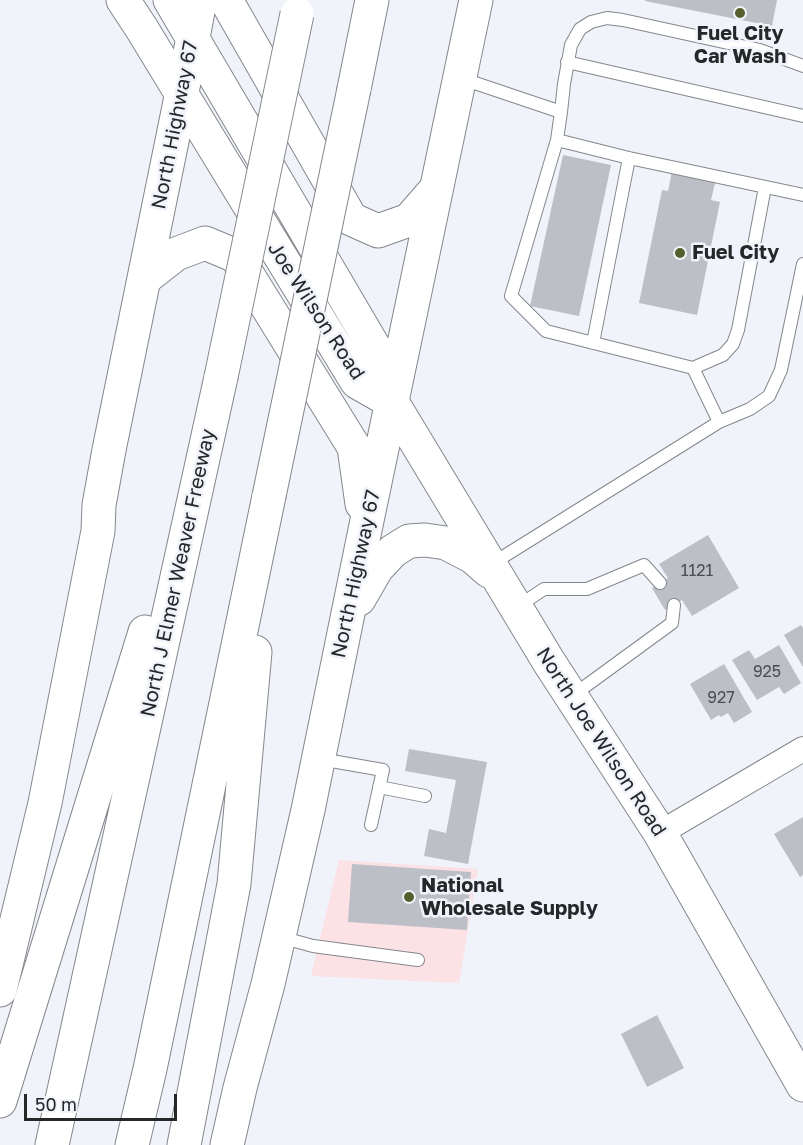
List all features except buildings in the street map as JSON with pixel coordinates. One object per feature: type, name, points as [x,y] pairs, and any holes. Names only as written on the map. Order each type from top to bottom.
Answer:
[{"type":"main road","name":"Joe Wilson Road","points":[[123,0],[357,382],[392,402]]},
{"type":"main road","name":"Joe Wilson Road","points":[[170,0],[381,359],[392,402]]},
{"type":"main road","name":"North Highway 67","points":[[0,990],[45,803],[98,531],[99,505],[109,450],[200,0]]},
{"type":"main road","points":[[226,0],[351,219],[378,231],[409,220],[436,189]]},
{"type":"main road","points":[[132,1145],[150,1069],[372,0]]},
{"type":"main road","name":"North Highway 67","points":[[227,1145],[279,936],[319,759],[476,0]]},
{"type":"main road","name":"North J Elmer Weaver Freeway","points":[[52,1145],[221,377],[299,7]]},
{"type":"main road","points":[[144,279],[176,254],[205,243],[236,256],[354,447],[365,530]]},
{"type":"main road","points":[[0,1101],[155,602],[221,377]]},
{"type":"main road","name":"North Joe Wilson Road","points":[[392,402],[571,697],[660,833],[802,1080]]},
{"type":"main road","points":[[184,1145],[234,884],[269,496]]},
{"type":"main road","points":[[346,622],[377,568],[393,551],[409,541],[425,540],[447,543],[473,556],[502,585]]},
{"type":"street","points":[[660,833],[803,749]]},
{"type":"lane","points":[[765,187],[734,344],[723,355],[693,368],[546,331],[511,296],[557,140],[567,62],[571,45],[580,29],[591,22],[607,18],[623,20],[760,50],[803,66]]},
{"type":"lane","points":[[567,62],[803,116]]},
{"type":"lane","points":[[459,77],[561,112]]},
{"type":"lane","points":[[557,140],[629,158],[803,195]]},
{"type":"lane","points":[[593,343],[629,158]]},
{"type":"lane","points":[[502,585],[719,422],[750,409],[769,396],[781,370],[803,264]]},
{"type":"lane","points":[[693,368],[719,422]]},
{"type":"lane","points":[[502,585],[544,589],[587,589],[644,565],[660,583]]},
{"type":"lane","points":[[571,697],[672,623],[674,605]]},
{"type":"lane","points":[[319,759],[383,770],[371,825]]},
{"type":"lane","points":[[379,787],[425,796]]},
{"type":"lane","points":[[279,936],[313,946],[418,960]]},
{"type":"shaded area","points":[[339,860],[478,869],[459,983],[311,976]]},
{"type":"place","name":"Fuel City Car Wash","points":[[740,13]]},
{"type":"place","name":"Fuel City","points":[[680,253]]},
{"type":"place","name":"National Wholesale Supply","points":[[409,897]]}]
